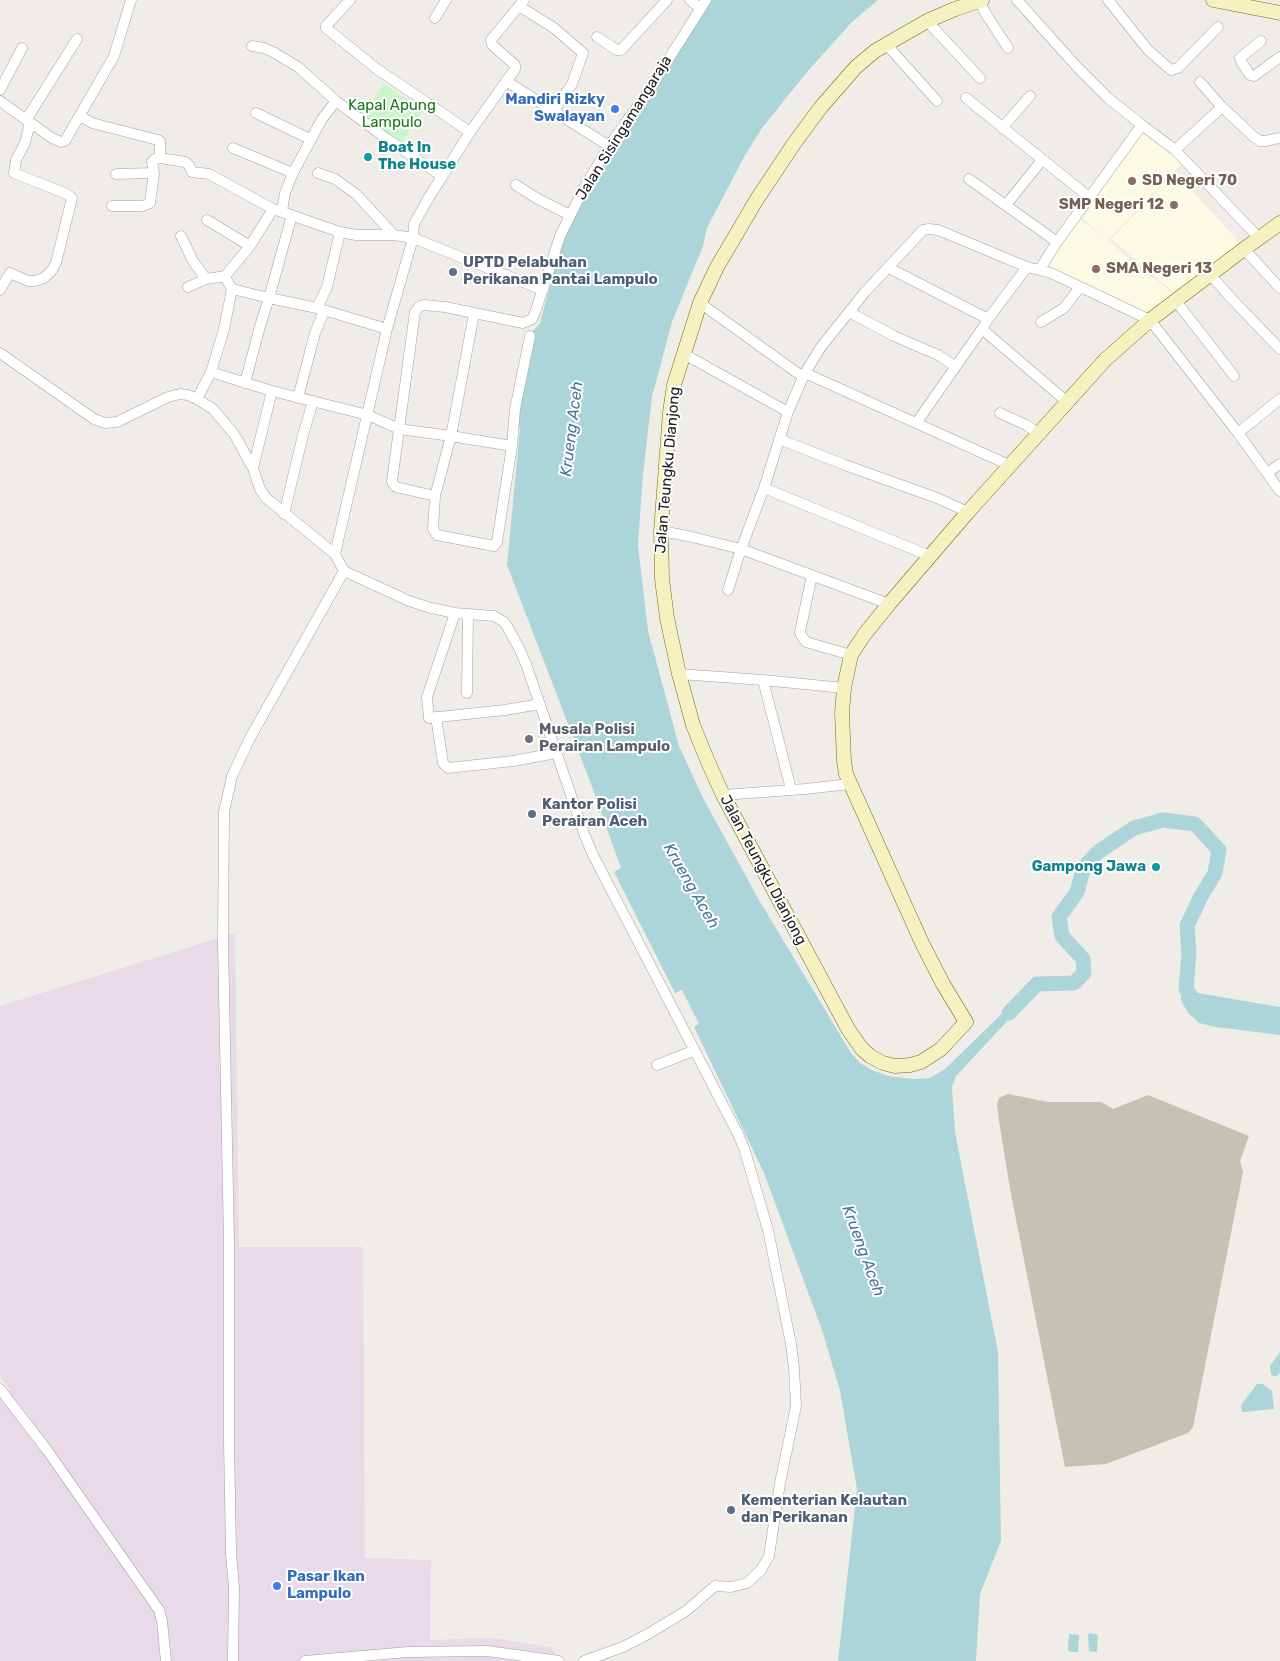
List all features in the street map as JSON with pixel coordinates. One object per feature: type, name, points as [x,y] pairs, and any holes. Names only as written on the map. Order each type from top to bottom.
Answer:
[{"type":"street","points":[[0,101],[52,138],[64,142],[114,56],[131,0]]},
{"type":"street","points":[[350,0],[326,28],[377,69],[470,132]]},
{"type":"street","points":[[435,18],[446,0]]},
{"type":"street","points":[[597,37],[617,50],[621,50],[667,0]]},
{"type":"street","points":[[690,0],[703,4]]},
{"type":"street","points":[[981,0],[986,14],[1008,48]]},
{"type":"street","name":"Jalan Teungku Dianjong","points":[[850,784],[922,942],[947,992],[966,1022],[941,1049],[921,1062],[910,1065],[896,1066],[870,1056],[862,1049],[848,1029],[723,795],[700,745],[679,674],[667,618],[663,588],[661,531],[670,412],[674,385],[700,303],[717,266],[758,199],[804,130],[821,107],[856,67],[874,51],[927,21],[981,0]]},
{"type":"street","points":[[1017,0],[1078,68],[1108,98],[1175,150],[1259,238]]},
{"type":"street","points":[[1108,0],[1148,50],[1171,70],[1178,68],[1218,27]]},
{"type":"street","points":[[1213,0],[1280,13]]},
{"type":"street","points":[[335,554],[387,328],[413,238],[414,224],[470,132],[515,69],[516,66],[492,45],[491,40],[522,3],[583,53],[572,84],[553,112]]},
{"type":"street","name":"Jalan Sisingamangaraja","points":[[474,314],[523,323],[532,319],[536,313],[560,236],[584,188],[609,146],[645,96],[703,4]]},
{"type":"street","points":[[927,21],[980,78]]},
{"type":"street","points":[[0,290],[10,273],[34,281],[44,278],[56,263],[72,198],[68,194],[14,173],[16,160],[26,143],[28,122],[77,39]]},
{"type":"street","points":[[1261,40],[1240,58],[1250,75],[1254,76],[1280,57]]},
{"type":"street","points":[[886,44],[937,101]]},
{"type":"street","points":[[252,46],[264,48],[284,58],[305,73],[336,101],[387,139],[442,176]]},
{"type":"street","points":[[0,90],[22,48]]},
{"type":"street","points":[[506,81],[609,146]]},
{"type":"street","points":[[1200,82],[1222,107],[1254,137],[1260,141],[1280,138]]},
{"type":"street","points":[[1002,128],[1030,96]]},
{"type":"street","points":[[966,98],[1089,196]]},
{"type":"street","points":[[197,399],[211,372],[224,328],[232,289],[226,279],[228,271],[277,210],[310,138],[336,101]]},
{"type":"street","points":[[1175,150],[1222,107]]},
{"type":"street","points":[[256,113],[310,138]]},
{"type":"street","points":[[80,116],[92,123],[160,141],[160,158]]},
{"type":"street","points":[[1040,269],[1089,196],[1142,125]]},
{"type":"street","points":[[233,148],[293,172]]},
{"type":"street","points":[[112,206],[143,206],[150,203],[154,174],[152,162],[155,159],[160,158],[184,162],[192,172],[209,174],[277,210],[340,232],[356,235],[394,235],[413,238],[543,290]]},
{"type":"street","points":[[1006,206],[1042,160]]},
{"type":"street","points":[[318,173],[335,179],[356,194],[394,235]]},
{"type":"street","points":[[116,174],[154,174]]},
{"type":"street","points":[[969,179],[1057,242]]},
{"type":"street","points":[[516,185],[538,199],[570,215]]},
{"type":"street","points":[[245,383],[292,215]]},
{"type":"street","points":[[207,220],[250,246]]},
{"type":"street","points":[[723,795],[791,789],[805,790],[850,784],[844,761],[842,713],[844,688],[851,655],[864,635],[968,512],[1066,401],[1105,360],[1150,320],[1280,223]]},
{"type":"street","points":[[728,590],[764,488],[788,412],[804,375],[821,347],[865,292],[923,230],[938,230],[1027,266],[1040,269],[1150,320],[1238,433],[1280,491]]},
{"type":"street","points":[[298,398],[340,232]]},
{"type":"street","points":[[181,236],[193,261],[206,280]]},
{"type":"street","points":[[1244,249],[1280,288]]},
{"type":"street","points":[[917,422],[988,318],[1027,266]]},
{"type":"street","points":[[889,268],[988,318]]},
{"type":"street","points":[[1210,274],[1280,349]]},
{"type":"street","points":[[188,287],[206,280],[226,276]]},
{"type":"street","points":[[1041,322],[1064,308],[1080,287]]},
{"type":"street","points":[[232,289],[320,309],[387,328]]},
{"type":"street","points":[[1176,302],[1234,376]]},
{"type":"street","points":[[700,303],[804,375],[917,422],[1010,465]]},
{"type":"street","points":[[436,496],[396,487],[393,484],[415,312],[420,306],[424,305],[445,307],[474,314],[451,436],[436,496],[433,519],[434,533],[437,535],[494,546],[497,542],[512,446],[515,409],[530,336]]},
{"type":"street","points":[[849,312],[894,336],[938,355],[955,366]]},
{"type":"street","points":[[982,329],[1066,401]]},
{"type":"street","points":[[0,354],[94,419],[105,423],[117,422],[168,397],[180,394],[197,399],[213,409],[234,434],[253,468],[260,489],[266,498],[335,554],[344,571],[421,605],[468,614],[494,616],[504,622],[519,648],[593,855],[744,1148],[768,1230],[792,1352],[796,1406],[780,1483],[769,1556],[756,1575],[747,1583],[742,1585],[715,1586],[681,1615],[648,1634],[623,1647],[584,1661]]},
{"type":"street","points":[[684,354],[788,412]]},
{"type":"street","points":[[211,372],[272,391],[368,415],[399,429],[512,446]]},
{"type":"street","points":[[253,468],[272,391]]},
{"type":"street","points":[[1238,433],[1280,399]]},
{"type":"street","points":[[284,514],[313,401]]},
{"type":"street","points":[[1000,413],[1038,433]]},
{"type":"street","points":[[779,439],[844,465],[937,498],[968,512]]},
{"type":"street","points":[[1268,473],[1280,464]]},
{"type":"street","points":[[764,488],[930,556]]},
{"type":"street","points":[[661,531],[741,549],[889,604]]},
{"type":"street","points":[[233,1661],[234,1587],[231,1554],[229,1441],[229,1232],[223,943],[224,812],[232,776],[250,738],[344,571]]},
{"type":"street","points":[[812,575],[800,632],[801,635],[806,642],[851,655]]},
{"type":"street","points":[[455,612],[427,697],[429,718],[505,710],[540,704]]},
{"type":"street","points":[[467,693],[468,614]]},
{"type":"street","points":[[679,674],[844,688]]},
{"type":"street","points":[[763,680],[791,789]]},
{"type":"street","points":[[436,717],[443,763],[448,768],[556,753]]},
{"type":"street","points":[[657,1065],[693,1051]]},
{"type":"street","points":[[0,1389],[47,1450],[159,1610],[166,1661]]},
{"type":"street","points":[[305,1661],[408,1652],[487,1650],[559,1661]]},
{"type":"shaded area","name":"SD Negeri 70","points":[[1138,128],[1183,162],[1108,240],[1075,212]]},
{"type":"shaded area","name":"SMP Negeri 12","points":[[1175,172],[1240,243],[1175,293],[1111,239]]},
{"type":"shaded area","name":"SMA Negeri 13","points":[[1078,218],[1108,240],[1145,274],[1156,279],[1173,295],[1144,315],[1043,263]]},
{"type":"shaded area","points":[[235,933],[239,1247],[363,1247],[365,1558],[431,1560],[430,1640],[493,1638],[553,1648],[556,1661],[0,1661],[0,1392],[10,1390],[0,1377],[0,1006]]},
{"type":"shaded area","points":[[1008,1094],[1048,1102],[1101,1102],[1113,1109],[1148,1095],[1249,1136],[1240,1161],[1243,1172],[1193,1427],[1188,1433],[1106,1464],[1065,1467],[1010,1189],[999,1121],[997,1105],[999,1098]]},
{"type":"green space","name":"Kapal Apung Lampulo","points":[[384,84],[423,111],[400,145],[361,119]]},
{"type":"water","name":"Krueng Aceh","points":[[712,0],[878,0],[852,22],[807,72],[762,128],[744,157],[707,228],[703,246],[672,322],[652,397],[643,474],[638,545],[648,631],[679,746],[703,798],[759,900],[851,1053],[860,1063],[888,1076],[914,1079],[930,1078],[945,1069],[1020,996],[1026,1001],[956,1076],[952,1087],[955,1132],[998,1352],[1001,1541],[980,1594],[976,1661],[838,1661],[857,1489],[840,1391],[822,1330],[764,1173],[694,1027],[699,1024],[682,990],[675,993],[614,872],[621,868],[591,784],[507,565],[520,428],[515,421],[533,331],[540,323],[566,227],[608,151]]},
{"type":"water","points":[[1181,987],[1198,993],[1280,1007],[1280,1035],[1199,1023],[1188,1013],[1181,1000]]},
{"type":"water","points":[[1280,1352],[1280,1373],[1277,1376],[1273,1376],[1270,1366]]},
{"type":"water","points":[[1257,1384],[1263,1384],[1272,1391],[1274,1409],[1242,1412],[1241,1405]]},
{"type":"water","points":[[1090,1633],[1098,1635],[1097,1652],[1089,1651],[1088,1635]]},
{"type":"water","points":[[1069,1634],[1079,1635],[1078,1652],[1068,1650]]},
{"type":"waterway","points":[[1009,1013],[1037,984],[1074,983],[1084,973],[1083,959],[1062,936],[1059,917],[1077,892],[1084,867],[1098,852],[1134,828],[1163,820],[1195,824],[1219,850],[1215,873],[1200,898],[1187,926],[1189,953],[1186,989],[1195,1003],[1197,1003]]},
{"type":"place","name":"Mandiri Rizky Swalayan","points":[[615,109]]},
{"type":"place","name":"Boat In The House","points":[[368,157]]},
{"type":"place","name":"SD Negeri 70","points":[[1132,181]]},
{"type":"place","name":"SMP Negeri 12","points":[[1174,205]]},
{"type":"place","name":"SMA Negeri 13","points":[[1096,269]]},
{"type":"place","name":"UPTD Pelabuhan Perikanan Pantai Lampulo","points":[[453,272]]},
{"type":"place","name":"Musala Polisi Perairan Lampulo","points":[[529,739]]},
{"type":"place","name":"Kantor Polisi Perairan Aceh","points":[[532,814]]},
{"type":"place","name":"Gampong Jawa","points":[[1156,867]]},
{"type":"place","name":"Kementerian Kelautan dan Perikanan","points":[[731,1510]]},
{"type":"place","name":"Pasar Ikan Lampulo","points":[[277,1586]]}]
